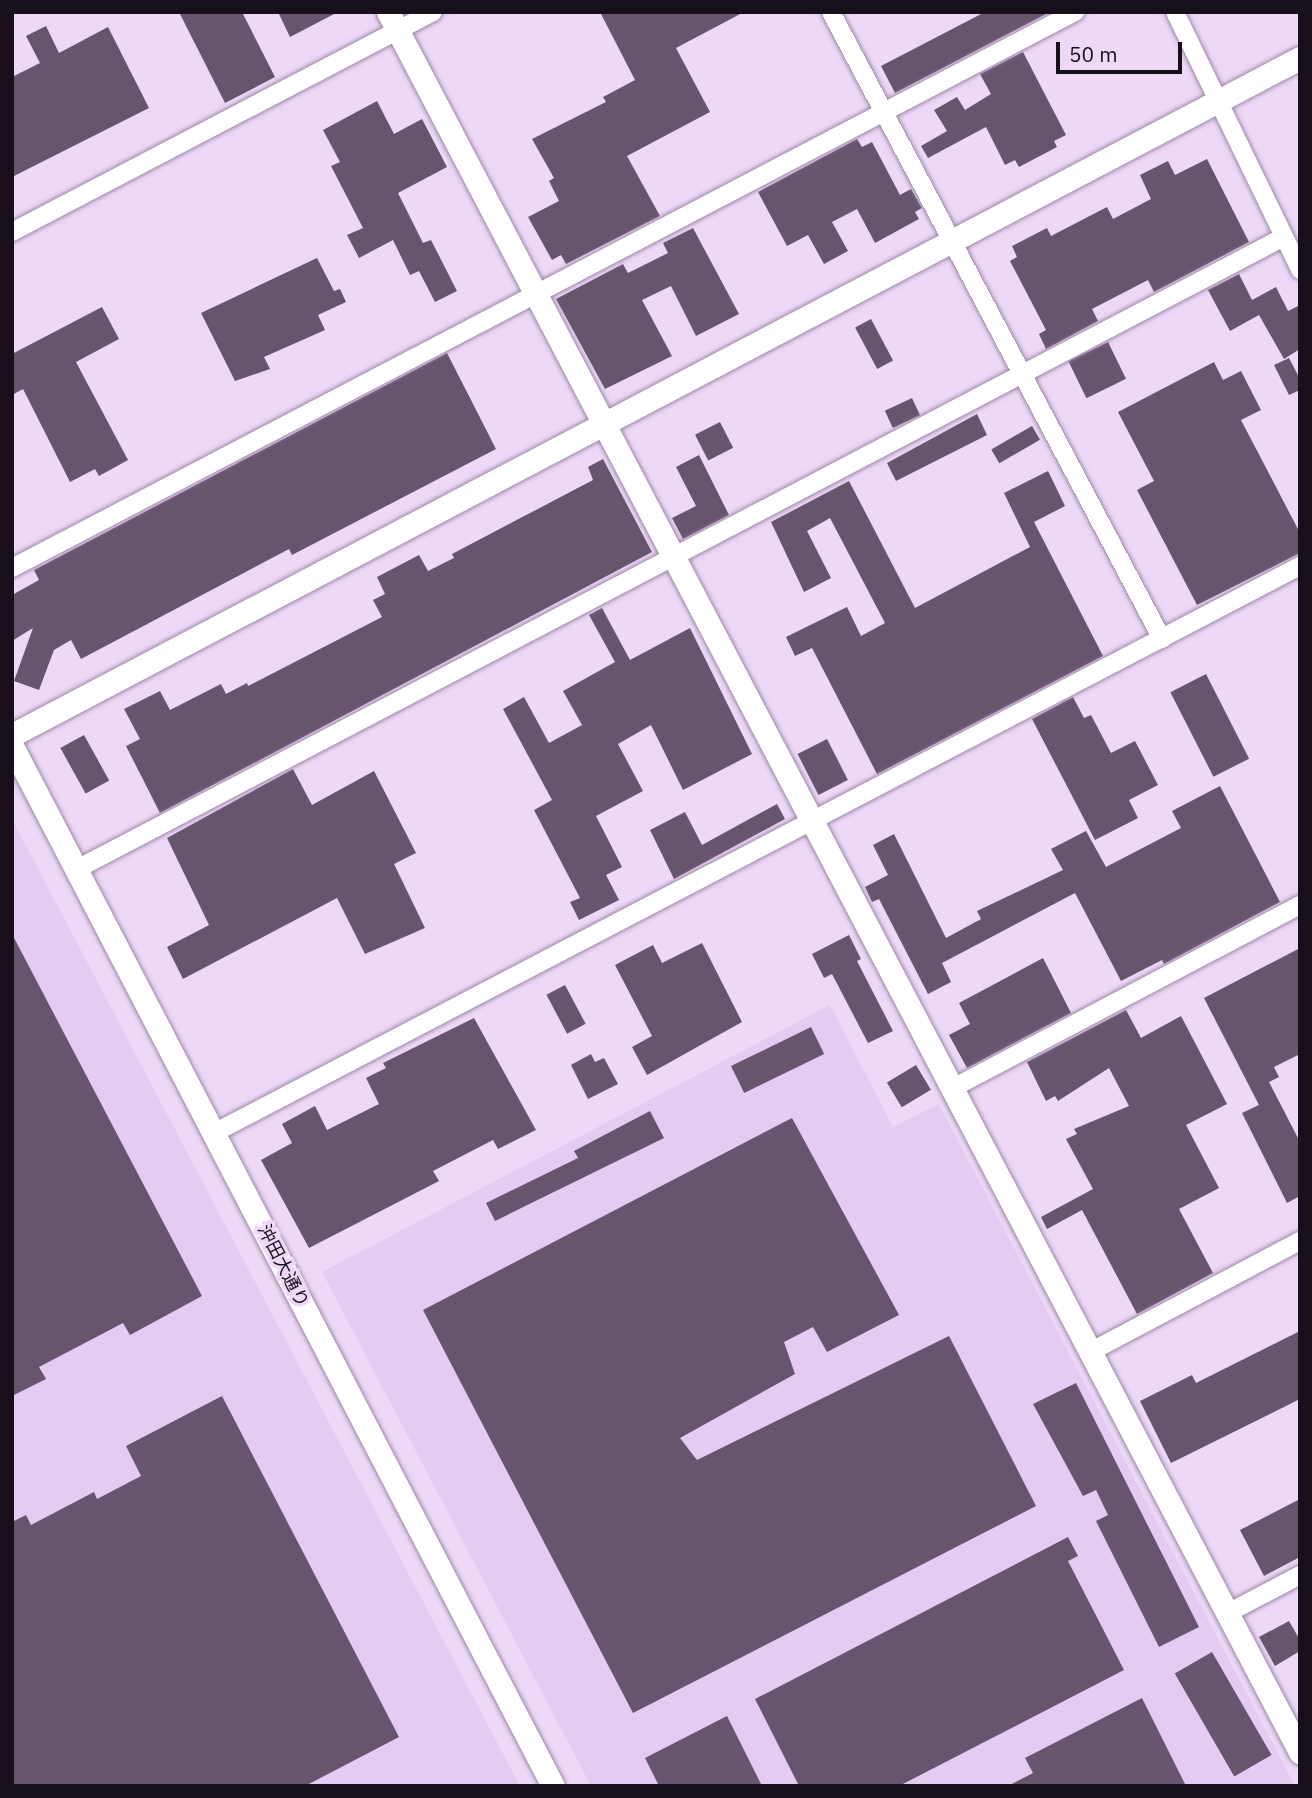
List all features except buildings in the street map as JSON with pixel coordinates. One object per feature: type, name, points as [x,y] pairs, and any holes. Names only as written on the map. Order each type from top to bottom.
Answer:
[{"type":"street","points":[[12,232],[393,22],[433,12]]},
{"type":"street","points":[[831,12],[1018,374],[1162,639]]},
{"type":"street","points":[[12,568],[1075,12]]},
{"type":"street","points":[[1175,12],[1300,270]]},
{"type":"street","points":[[393,22],[533,295],[604,425],[1300,1752]]},
{"type":"street","points":[[12,735],[1300,58]]},
{"type":"street","points":[[77,869],[1284,237]]},
{"type":"street","points":[[214,1133],[812,824],[1300,566]]},
{"type":"street","name":"沖田大通り","points":[[12,746],[553,1786]]},
{"type":"street","points":[[951,1088],[1300,905]]},
{"type":"street","points":[[1090,1352],[1300,1241]]},
{"type":"street","points":[[1228,1613],[1300,1575]]},
{"type":"shaded area","points":[[12,819],[520,1786],[12,1786]]},
{"type":"shaded area","points":[[830,1005],[893,1127],[939,1104],[1295,1786],[591,1786],[322,1272]]}]
